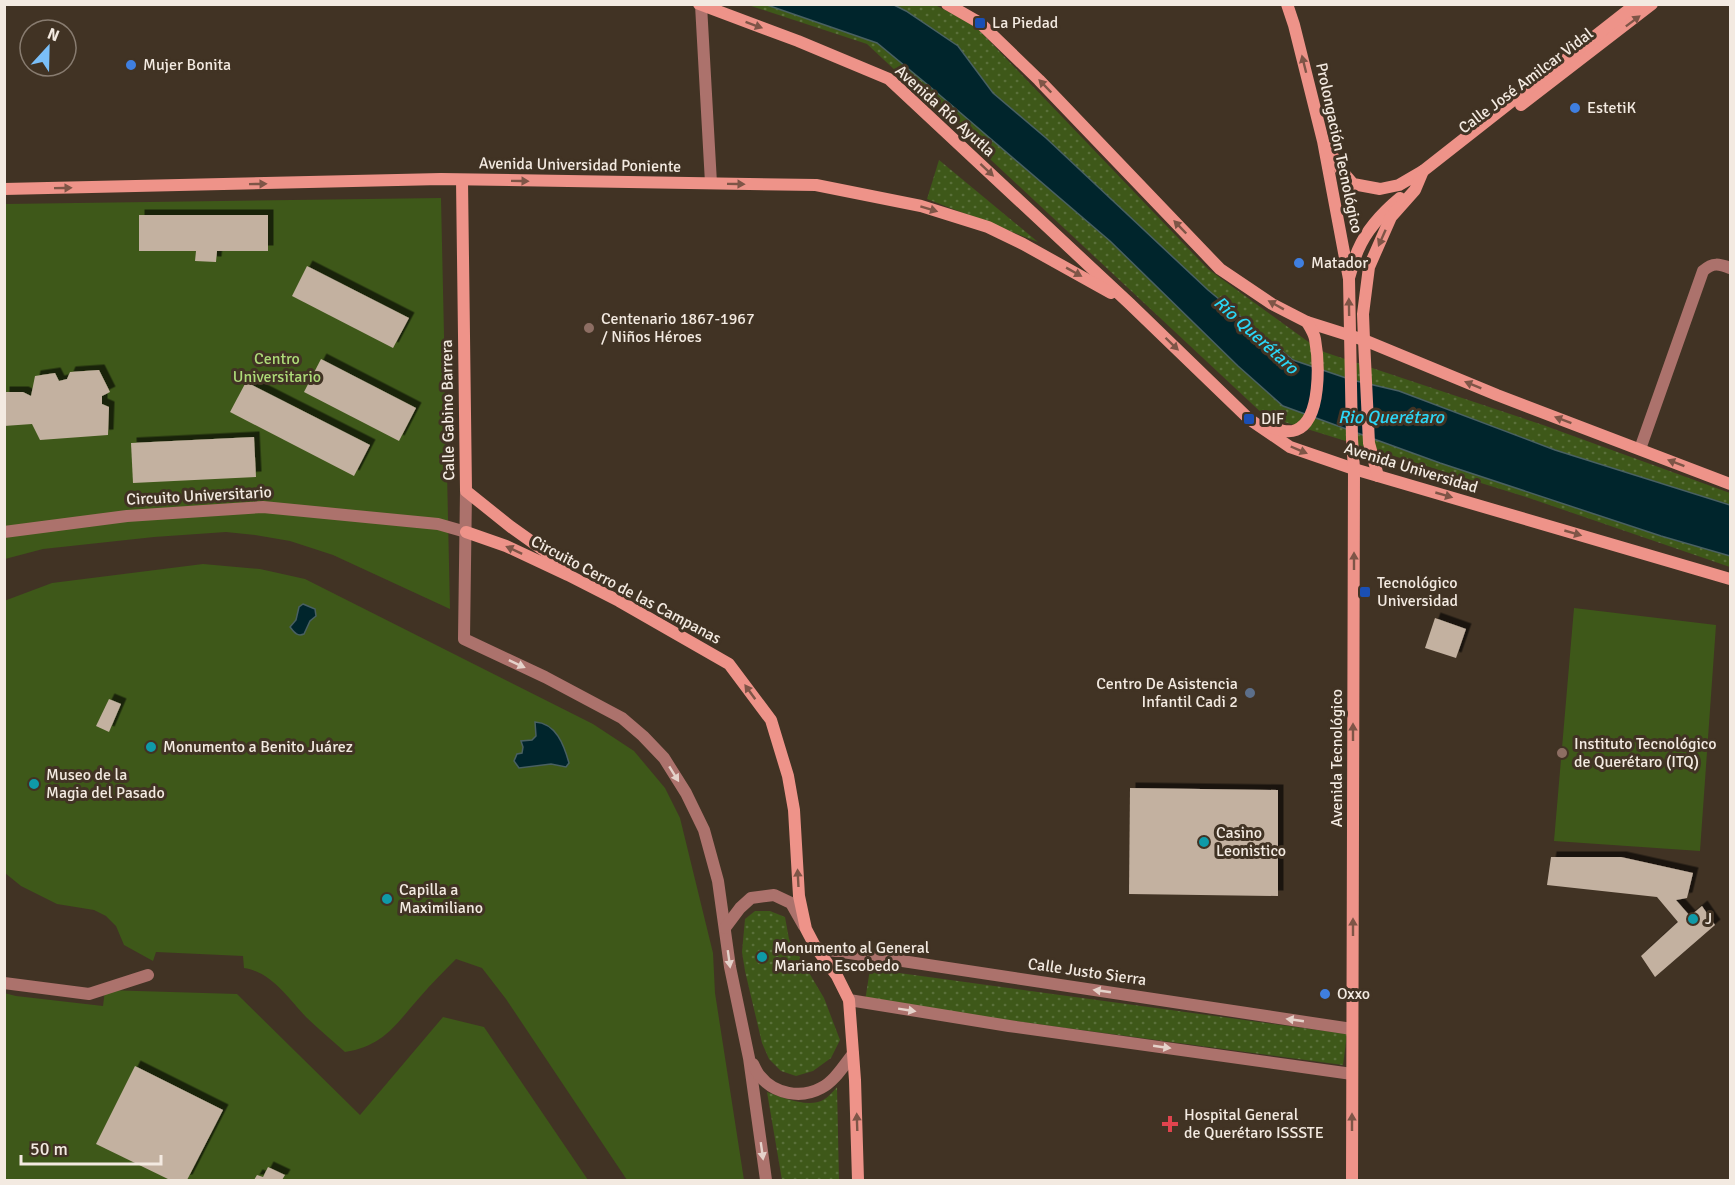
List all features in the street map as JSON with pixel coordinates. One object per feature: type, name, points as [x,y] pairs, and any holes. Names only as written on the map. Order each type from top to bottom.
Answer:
[{"type":"street","points":[[947,4],[980,23],[1039,80],[1220,269],[1272,304],[1307,322],[1364,340],[1497,395],[1731,484]]},
{"type":"street","name":"Prolongación Tecnológico","points":[[1287,4],[1323,141],[1349,279],[1349,335]]},
{"type":"street","name":"Calle José Amilcar Vidal","points":[[1349,279],[1358,250],[1375,223],[1420,176],[1636,4]]},
{"type":"street","name":"Calle José Amilcar Vidal","points":[[1378,476],[1369,443],[1363,314],[1369,267],[1391,217],[1415,190],[1420,176],[1652,4]]},
{"type":"street","points":[[700,5],[711,183]]},
{"type":"street","name":"Avenida Río Ayutla","points":[[700,5],[798,41],[889,79],[1130,304]]},
{"type":"street","points":[[1323,141],[1341,170],[1353,184],[1380,189],[1399,185],[1420,176]]},
{"type":"street","name":"Avenida Universidad Poniente","points":[[4,189],[462,180],[816,185],[921,206],[988,227],[1130,304]]},
{"type":"street","name":"Calle Gabino Barrera","points":[[462,180],[466,490],[464,639],[622,718],[664,758],[686,793],[704,830],[718,881],[725,928]]},
{"type":"street","points":[[1640,449],[1703,271],[1709,265],[1720,264],[1731,268]]},
{"type":"street","name":"Avenida Universidad","points":[[1130,304],[1249,419],[1290,447],[1354,469],[1731,579]]},
{"type":"street","points":[[1249,419],[1278,429],[1295,430],[1307,421],[1314,407],[1317,361],[1315,336],[1307,322]]},
{"type":"street","name":"Avenida Tecnológico","points":[[1349,335],[1354,469],[1352,1180]]},
{"type":"street","points":[[466,490],[511,527],[556,559],[568,575]]},
{"type":"street","name":"Circuito Universitario","points":[[4,532],[127,516],[262,507],[438,524],[466,532]]},
{"type":"street","name":"Circuito Cerro de las Campanas","points":[[466,532],[506,546],[568,575],[619,601],[729,664],[771,720],[788,776],[794,810],[799,896],[806,929],[816,948],[837,976],[849,1000],[858,1180]]},
{"type":"street","points":[[766,1180],[749,1058],[730,967],[725,928],[751,898],[774,895],[791,903],[806,929]]},
{"type":"street","name":"Calle Justo Sierra","points":[[816,948],[1352,1029]]},
{"type":"street","points":[[4,983],[89,994],[148,975]]},
{"type":"street","points":[[849,1000],[1009,1026],[1352,1074]]},
{"type":"street","points":[[749,1058],[761,1078],[779,1091],[800,1095],[821,1088],[853,1054]]},
{"type":"green space","points":[[748,5],[935,5],[973,24],[1208,269],[1321,351],[1543,425],[1730,493],[1730,567],[1529,498],[1265,416],[867,44]]},
{"type":"green space","points":[[939,160],[1038,242],[927,199]]},
{"type":"green space","name":"Centro Universitario","points":[[441,198],[450,609],[333,555],[290,541],[255,535],[226,532],[154,537],[43,549],[5,559],[5,204]]},
{"type":"green space","points":[[203,564],[260,569],[305,579],[593,724],[634,751],[665,788],[680,818],[713,953],[715,993],[744,1180],[627,1180],[506,999],[482,968],[456,959],[396,1025],[380,1039],[370,1045],[345,1052],[271,980],[254,970],[244,968],[243,956],[156,952],[153,961],[124,945],[116,926],[106,916],[94,910],[57,904],[21,886],[5,873],[4,601],[52,583]]},
{"type":"green space","points":[[1574,608],[1716,625],[1700,851],[1554,841]]},
{"type":"green space","points":[[755,911],[770,911],[785,917],[789,939],[824,998],[840,1040],[831,1058],[813,1071],[796,1076],[781,1071],[769,1059],[762,1043],[742,952],[745,919]]},
{"type":"green space","points":[[870,969],[1347,1034],[1343,1065],[865,1001]]},
{"type":"green space","points":[[105,990],[237,994],[360,1115],[443,1017],[484,1027],[588,1180],[5,1180],[4,993],[103,1006]]},
{"type":"green space","points":[[837,1087],[839,1180],[782,1180],[767,1092],[792,1100],[812,1103],[824,1100]]},
{"type":"water","name":"Rio Querétaro","points":[[892,4],[958,46],[993,93],[1046,138],[1208,290],[1293,360],[1352,380],[1399,391],[1555,450],[1730,505],[1730,556],[1661,536],[1440,463],[1283,406],[1238,366],[1110,241],[877,43],[767,5]]},
{"type":"water","points":[[303,604],[315,609],[316,616],[310,621],[304,634],[299,635],[290,627],[296,620],[299,607]]},
{"type":"water","points":[[535,722],[548,726],[558,736],[569,763],[566,767],[551,764],[519,768],[514,761],[517,754],[522,753],[521,741],[532,740],[536,736]]},
{"type":"building","points":[[139,215],[268,215],[268,251],[217,251],[216,262],[195,261],[196,251],[139,251]]},
{"type":"building","points":[[307,266],[409,318],[393,348],[292,296]]},
{"type":"building","points":[[321,359],[416,408],[399,441],[304,392]]},
{"type":"building","points":[[99,370],[110,392],[102,396],[102,404],[109,407],[108,435],[40,440],[32,424],[4,426],[4,392],[23,392],[31,396],[35,376],[55,373],[59,381],[67,379],[70,372]]},
{"type":"building","points":[[246,382],[370,445],[354,476],[230,412]]},
{"type":"building","points":[[254,437],[256,477],[133,483],[131,443]]},
{"type":"building","points":[[1435,618],[1466,629],[1456,658],[1425,648]]},
{"type":"building","points":[[109,699],[121,704],[109,732],[96,726]]},
{"type":"building","name":"Casino Leonistico","points":[[1130,788],[1278,790],[1278,896],[1129,894]]},
{"type":"building","name":"J","points":[[1551,857],[1621,857],[1693,873],[1687,898],[1676,900],[1690,916],[1702,906],[1715,925],[1655,977],[1641,956],[1678,922],[1657,897],[1547,885]]},
{"type":"building","points":[[135,1066],[223,1110],[187,1180],[170,1180],[96,1144]]},
{"type":"building","points":[[268,1167],[285,1175],[282,1180],[254,1180],[257,1175],[263,1177]]},
{"type":"place","name":"La Piedad","points":[[980,23]]},
{"type":"place","name":"Mujer Bonita","points":[[131,65]]},
{"type":"place","name":"EstetiK","points":[[1575,108]]},
{"type":"place","name":"Matador","points":[[1299,263]]},
{"type":"place","name":"Centenario 1867-1967 / Niños Héroes","points":[[589,328]]},
{"type":"place","name":"DIF","points":[[1249,419]]},
{"type":"place","name":"Tecnológico Universidad","points":[[1365,592]]},
{"type":"place","name":"Centro De Asistencia Infantil Cadi 2","points":[[1250,693]]},
{"type":"place","name":"Monumento a Benito Juárez","points":[[151,747]]},
{"type":"place","name":"Instituto Tecnológico de Querétaro (ITQ)","points":[[1562,753]]},
{"type":"place","name":"Museo de la Magia del Pasado","points":[[34,784]]},
{"type":"place","name":"Casino Leonistico","points":[[1204,842]]},
{"type":"place","name":"Capilla a Maximiliano","points":[[387,899]]},
{"type":"place","name":"J","points":[[1693,919]]},
{"type":"place","name":"Monumento al General Mariano Escobedo","points":[[762,957]]},
{"type":"place","name":"Oxxo","points":[[1325,994]]},
{"type":"place","name":"Hospital General de Querétaro ISSSTE","points":[[1170,1124]]},
{"type":"water label","name":"Río Querétaro","points":[[1256,335]]}]
